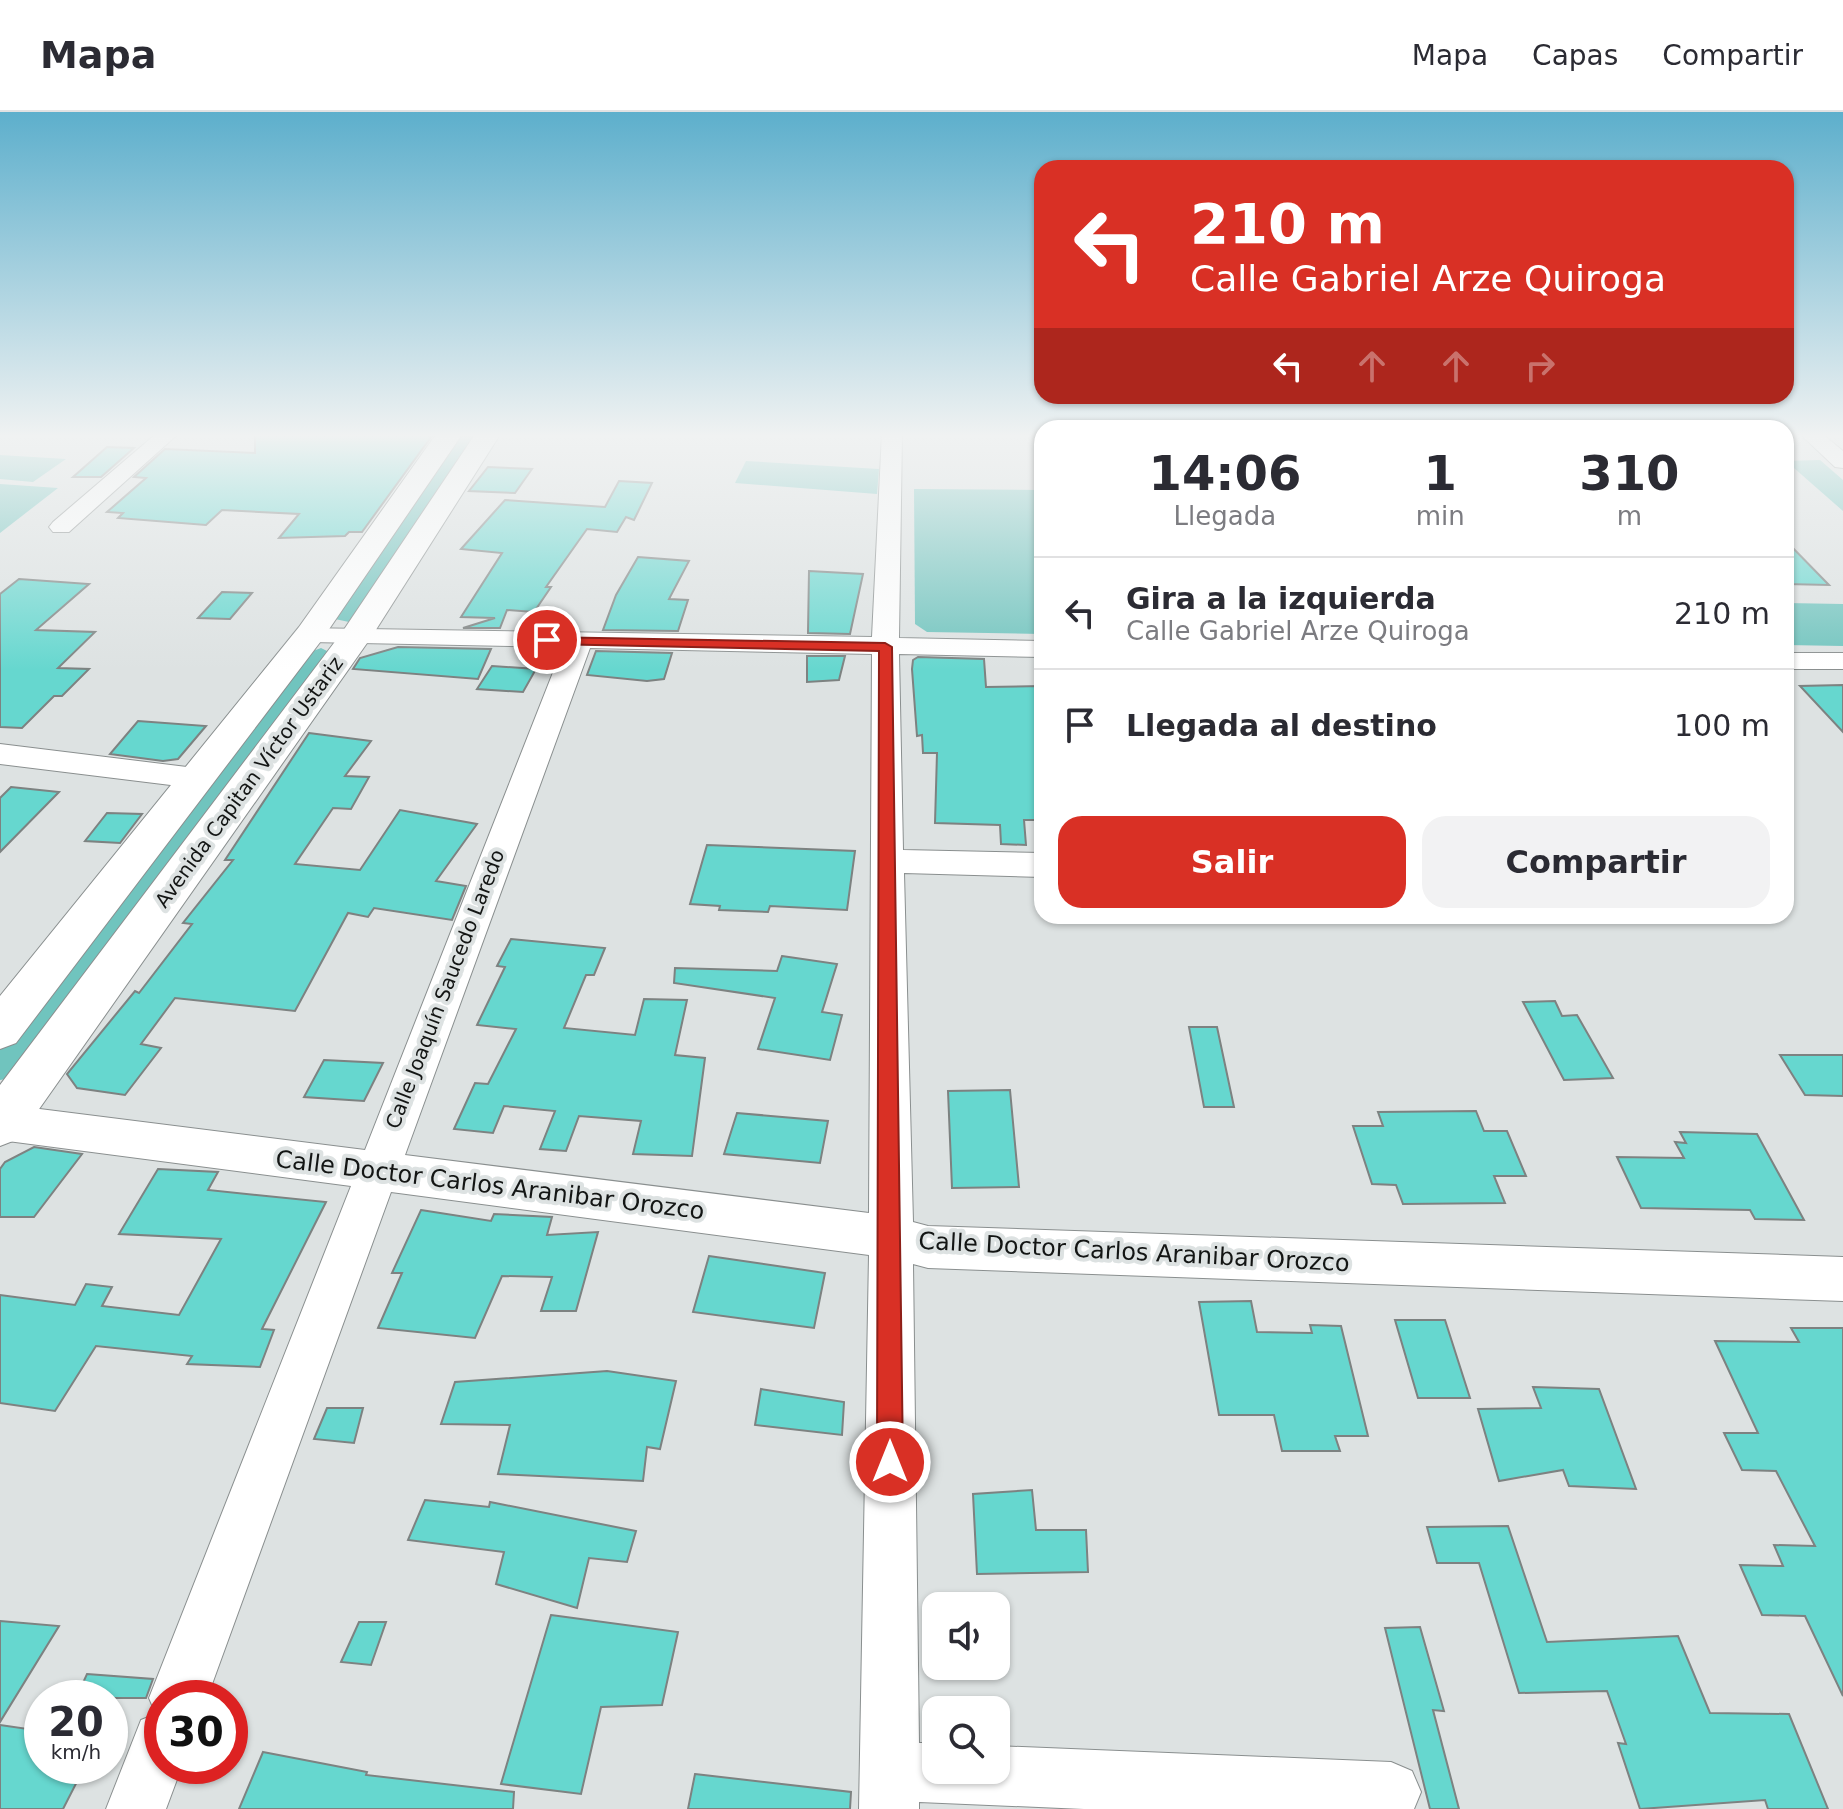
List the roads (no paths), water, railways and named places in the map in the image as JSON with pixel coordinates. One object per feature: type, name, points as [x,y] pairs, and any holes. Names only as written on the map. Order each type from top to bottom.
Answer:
[{"type":"main road","name":"Avenida Capitan Víctor Ustariz","points":[[0,1030],[310,634],[395,512]]},
{"type":"main road","name":"Avenida Capitan Víctor Ustariz","points":[[0,1123],[356,636],[437,512]]},
{"type":"street","points":[[61,527],[78,512]]},
{"type":"street","points":[[889,512],[885,647],[891,1237],[889,1790],[1391,1792]]},
{"type":"street","points":[[310,634],[1034,649]]},
{"type":"street","name":"Calle Joaquín Saucedo Laredo","points":[[185,1680],[579,640]]},
{"type":"street","points":[[1794,661],[1843,661]]},
{"type":"street","points":[[0,754],[195,778]]},
{"type":"street","points":[[887,861],[1034,865]]},
{"type":"street","name":"Calle Doctor Carlos Aranibar Orozco","points":[[0,1123],[891,1237],[928,1247],[1843,1279]]},
{"type":"street","points":[[136,1809],[146,1784]]}]
